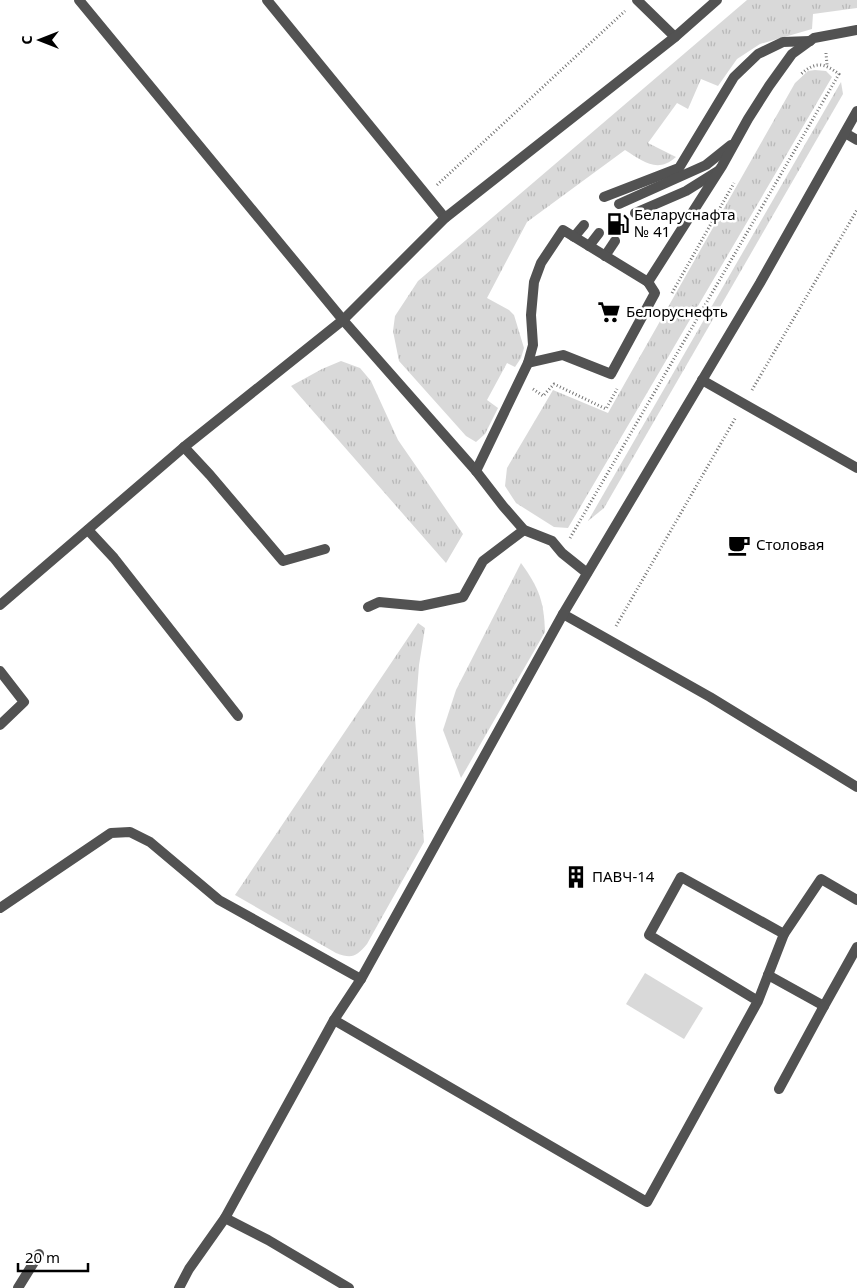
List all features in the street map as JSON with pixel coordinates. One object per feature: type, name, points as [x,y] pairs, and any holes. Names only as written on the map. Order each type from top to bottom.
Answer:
[{"type":"lane","points":[[79,0],[343,320],[476,471],[524,530],[552,541],[562,553],[587,573]]},
{"type":"lane","points":[[267,0],[445,218]]},
{"type":"lane","points":[[0,605],[184,447],[343,320],[445,218],[675,37],[717,0]]},
{"type":"lane","points":[[633,3],[675,37]]},
{"type":"lane","points":[[648,282],[720,169],[748,119],[792,54],[814,38],[857,30]]},
{"type":"lane","points":[[604,197],[679,168],[734,77],[758,54],[783,42],[810,41]]},
{"type":"lane","points":[[179,1288],[189,1269],[225,1218],[334,1020],[361,979],[563,614],[760,283],[857,112]]},
{"type":"lane","points":[[844,133],[857,140]]},
{"type":"lane","points":[[619,204],[706,165],[735,142]]},
{"type":"lane","points":[[635,213],[686,190],[720,169]]},
{"type":"lane","points":[[574,237],[584,225]]},
{"type":"lane","points":[[476,471],[528,363],[533,345],[531,315],[534,282],[541,263],[563,230],[648,282],[655,293],[611,374],[563,355],[528,363]]},
{"type":"lane","points":[[589,246],[599,233]]},
{"type":"lane","points":[[605,256],[614,241]]},
{"type":"lane","points":[[702,380],[857,468]]},
{"type":"lane","points":[[184,447],[283,561],[325,549]]},
{"type":"lane","points":[[88,530],[114,558],[238,716]]},
{"type":"lane","points":[[368,607],[379,602],[421,606],[464,597],[483,561],[524,530]]},
{"type":"lane","points":[[563,614],[710,697],[857,787]]},
{"type":"lane","points":[[0,671],[24,702],[0,725]]},
{"type":"lane","points":[[0,908],[111,833],[130,832],[150,842],[219,900],[361,979]]},
{"type":"lane","points":[[758,1001],[649,935],[681,876],[784,934]]},
{"type":"lane","points":[[334,1020],[647,1202],[758,1001],[784,934],[821,879],[857,900]]},
{"type":"lane","points":[[779,1089],[857,947]]},
{"type":"lane","points":[[768,976],[824,1006]]},
{"type":"lane","points":[[225,1218],[268,1240],[350,1288]]},
{"type":"lane","points":[[18,1288],[39,1254]]},
{"type":"path","points":[[426,196],[633,3]]},
{"type":"path","points":[[562,553],[839,74],[827,65],[810,66],[798,76]]},
{"type":"path","points":[[669,297],[738,176]]},
{"type":"path","points":[[608,640],[857,210]]},
{"type":"path","points":[[520,380],[543,396],[554,384],[606,409],[621,383]]},
{"type":"green space","points":[[747,0],[857,0],[857,8],[813,14],[812,29],[760,44],[737,59],[718,86],[701,79],[688,109],[677,103],[648,143],[676,157],[669,162],[663,165],[650,164],[625,150],[527,222],[487,298],[509,310],[514,315],[524,348],[521,358],[515,367],[507,363],[487,400],[498,408],[485,434],[476,442],[466,436],[399,361],[393,331],[395,316],[418,281]]},
{"type":"green space","points":[[808,71],[826,71],[832,77],[568,528],[554,527],[516,503],[505,486],[507,468],[553,390],[608,413],[795,83]]},
{"type":"green space","points":[[841,82],[843,94],[604,508],[588,521]]},
{"type":"green space","points":[[341,361],[360,368],[371,381],[398,440],[463,534],[446,563],[291,386]]},
{"type":"green space","points":[[521,563],[532,580],[542,603],[545,632],[461,778],[443,730],[456,690]]},
{"type":"green space","points":[[418,623],[425,628],[419,665],[415,718],[424,842],[367,944],[357,954],[346,956],[336,953],[235,895]]},
{"type":"green space","points":[[645,973],[703,1008],[684,1039],[626,1004]]},
{"type":"place","name":"Беларуснафта № 41","points":[[618,224]]},
{"type":"place","name":"Белоруснефть","points":[[609,312]]},
{"type":"place","name":"Столовая","points":[[739,545]]},
{"type":"place","name":"ПАВЧ-14","points":[[576,877]]}]
